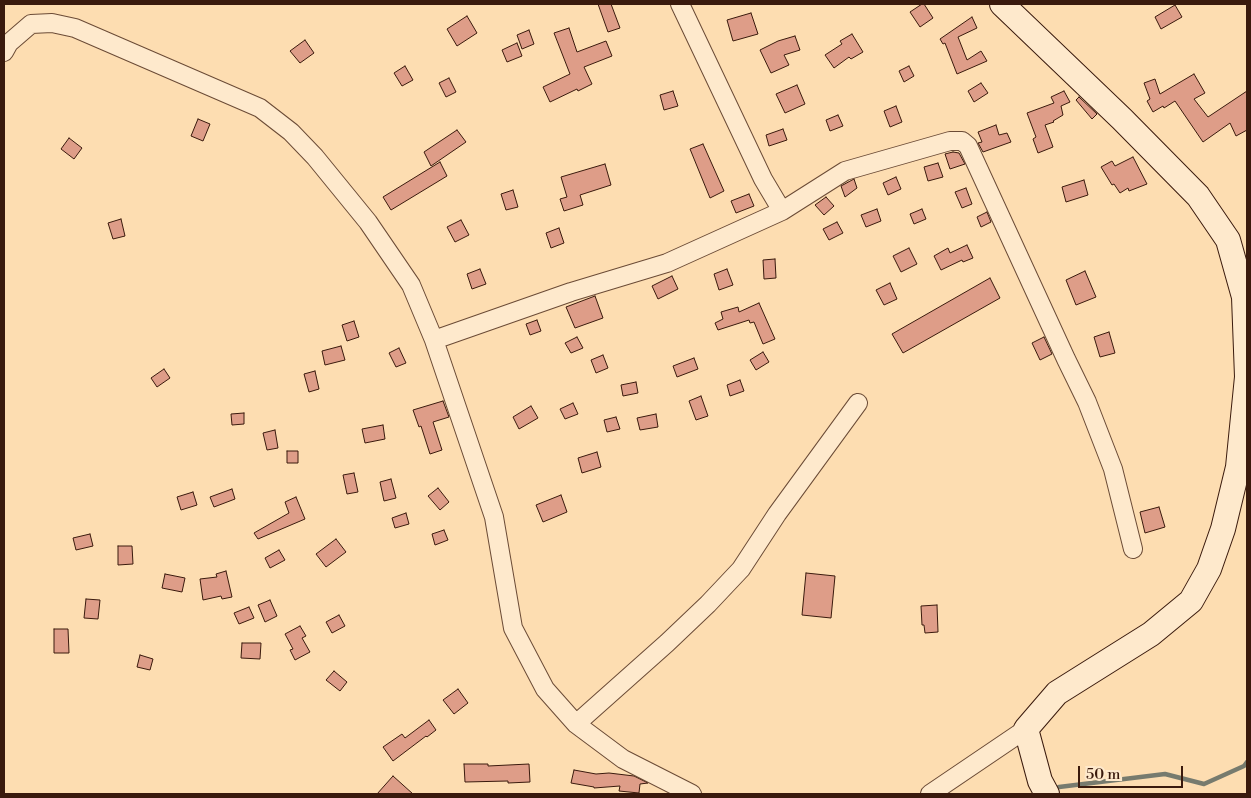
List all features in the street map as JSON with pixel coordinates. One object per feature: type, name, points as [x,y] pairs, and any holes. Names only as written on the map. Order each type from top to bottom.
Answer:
[{"type":"main road","points":[[1002,4],[1122,119],[1198,196],[1228,240],[1244,297],[1246,368],[1238,467],[1223,529],[1209,569],[1191,601],[1151,634],[1057,693],[1026,729],[1044,788]]},
{"type":"street","points":[[680,4],[764,179],[782,211]]},
{"type":"street","points":[[4,52],[10,43],[31,24],[52,22],[84,32],[260,108],[291,132],[315,157],[368,222],[411,285],[434,340],[494,517],[513,628],[545,690],[576,724],[623,759],[692,794]]},
{"type":"street","points":[[434,340],[571,292],[667,263],[782,211],[845,171],[950,141],[962,141],[968,146],[1041,306],[1088,402],[1113,469],[1133,549]]},
{"type":"street","points":[[576,724],[668,643],[741,569],[777,514],[858,403]]},
{"type":"street","points":[[930,794],[1026,729]]},
{"type":"building","points":[[598,4],[611,4],[620,28],[608,32]]},
{"type":"building","points":[[924,4],[933,18],[920,27],[910,12]]},
{"type":"building","points":[[1175,5],[1182,17],[1161,29],[1155,17]]},
{"type":"building","points":[[751,13],[758,34],[733,41],[727,20]]},
{"type":"building","points":[[467,16],[477,33],[457,46],[447,29]]},
{"type":"building","points":[[972,17],[977,28],[958,37],[967,60],[981,51],[987,61],[957,74],[945,43],[943,44],[940,39]]},
{"type":"building","points":[[569,28],[577,52],[606,41],[612,56],[584,67],[592,84],[550,102],[543,87],[570,74],[554,33]]},
{"type":"building","points":[[529,30],[534,44],[522,49],[517,35]]},
{"type":"building","points":[[852,34],[863,52],[851,59],[849,57],[834,68],[825,55],[842,44],[840,41]]},
{"type":"building","points":[[795,36],[800,50],[784,55],[789,65],[771,73],[760,50],[778,41]]},
{"type":"building","points":[[305,40],[314,53],[300,63],[290,51]]},
{"type":"building","points":[[517,43],[522,56],[507,62],[502,50]]},
{"type":"building","points":[[405,66],[413,80],[402,86],[394,73]]},
{"type":"building","points":[[909,66],[914,76],[904,82],[899,71]]},
{"type":"building","points":[[1194,74],[1205,93],[1194,99],[1208,117],[1247,91],[1247,130],[1236,136],[1230,123],[1203,142],[1175,101],[1153,112],[1147,101],[1150,99],[1144,83],[1155,79],[1160,94]]},
{"type":"building","points":[[449,78],[456,92],[446,97],[439,83]]},
{"type":"building","points":[[981,83],[988,93],[974,102],[968,91]]},
{"type":"building","points":[[797,85],[805,104],[785,113],[776,94]]},
{"type":"building","points":[[673,91],[678,106],[664,110],[660,95]]},
{"type":"building","points":[[1064,91],[1070,102],[1061,106],[1063,115],[1054,122],[1045,125],[1053,147],[1038,153],[1033,139],[1036,137],[1027,113],[1054,103],[1051,97]]},
{"type":"building","points":[[1079,97],[1097,114],[1092,119],[1076,100]]},
{"type":"building","points":[[896,106],[902,122],[890,127],[884,111]]},
{"type":"building","points":[[838,115],[843,126],[830,131],[826,120]]},
{"type":"building","points":[[198,119],[210,124],[203,141],[191,136]]},
{"type":"building","points":[[996,125],[999,135],[1007,133],[1011,142],[983,152],[978,143],[982,142],[978,132]]},
{"type":"building","points":[[783,129],[787,140],[769,146],[766,135]]},
{"type":"building","points":[[457,130],[466,142],[431,166],[424,152]]},
{"type":"building","points":[[69,138],[82,148],[74,159],[61,149]]},
{"type":"building","points":[[703,144],[724,191],[710,198],[690,149]]},
{"type":"building","points":[[959,153],[965,164],[950,169],[945,154]]},
{"type":"building","points":[[1133,157],[1147,184],[1129,191],[1128,188],[1120,193],[1114,184],[1112,185],[1101,167],[1112,161],[1115,166]]},
{"type":"building","points":[[440,162],[447,176],[391,210],[383,197]]},
{"type":"building","points":[[938,163],[943,177],[928,181],[924,167]]},
{"type":"building","points":[[605,164],[611,185],[580,195],[583,205],[564,211],[560,199],[567,197],[561,177]]},
{"type":"building","points":[[896,177],[901,189],[888,195],[883,183]]},
{"type":"building","points":[[854,179],[857,188],[845,197],[841,186]]},
{"type":"building","points":[[1084,180],[1088,195],[1066,202],[1062,187]]},
{"type":"building","points":[[966,188],[972,204],[962,208],[955,192]]},
{"type":"building","points":[[513,190],[518,207],[506,210],[501,194]]},
{"type":"building","points":[[749,194],[754,206],[736,213],[731,201]]},
{"type":"building","points":[[826,197],[834,206],[824,215],[815,205]]},
{"type":"building","points":[[877,209],[881,221],[866,227],[861,215]]},
{"type":"building","points":[[922,209],[926,219],[914,224],[910,214]]},
{"type":"building","points":[[987,212],[991,222],[981,227],[977,217]]},
{"type":"building","points":[[121,219],[125,236],[113,239],[108,223]]},
{"type":"building","points":[[461,220],[469,235],[455,242],[447,227]]},
{"type":"building","points":[[837,222],[843,233],[829,240],[823,229]]},
{"type":"building","points":[[559,228],[564,243],[551,248],[546,233]]},
{"type":"building","points":[[967,245],[973,258],[963,262],[962,260],[941,270],[934,256],[948,248],[950,253]]},
{"type":"building","points":[[909,248],[917,264],[901,272],[893,256]]},
{"type":"building","points":[[775,259],[776,278],[764,279],[763,260]]},
{"type":"building","points":[[480,269],[486,284],[472,289],[467,274]]},
{"type":"building","points":[[727,269],[733,285],[719,290],[714,274]]},
{"type":"building","points":[[1085,271],[1096,297],[1076,305],[1066,280]]},
{"type":"building","points":[[672,276],[678,289],[658,299],[652,286]]},
{"type":"building","points":[[990,278],[1000,298],[903,353],[892,334]]},
{"type":"building","points":[[890,283],[897,299],[884,305],[876,290]]},
{"type":"building","points":[[595,296],[603,318],[575,328],[566,307]]},
{"type":"building","points":[[759,303],[775,339],[763,344],[754,322],[750,323],[749,320],[718,330],[715,323],[723,319],[721,312],[738,307],[739,312]]},
{"type":"building","points":[[537,320],[541,331],[530,335],[526,324]]},
{"type":"building","points":[[354,321],[359,337],[347,341],[342,325]]},
{"type":"building","points":[[1109,332],[1115,353],[1100,357],[1094,337]]},
{"type":"building","points":[[577,337],[583,348],[571,353],[565,343]]},
{"type":"building","points":[[1044,337],[1052,354],[1040,360],[1032,343]]},
{"type":"building","points":[[341,346],[345,360],[325,365],[322,351]]},
{"type":"building","points":[[399,348],[406,363],[396,367],[389,353]]},
{"type":"building","points":[[763,352],[769,362],[756,370],[750,360]]},
{"type":"building","points":[[603,355],[608,368],[596,373],[591,360]]},
{"type":"building","points":[[694,358],[698,369],[677,377],[673,366]]},
{"type":"building","points":[[164,369],[170,378],[157,387],[151,378]]},
{"type":"building","points":[[315,371],[319,389],[309,392],[304,374]]},
{"type":"building","points":[[740,380],[744,391],[730,396],[727,385]]},
{"type":"building","points":[[636,382],[638,393],[623,396],[621,385]]},
{"type":"building","points":[[701,396],[708,416],[696,420],[689,401]]},
{"type":"building","points":[[443,401],[449,417],[433,422],[442,450],[430,454],[421,426],[419,427],[413,410]]},
{"type":"building","points":[[573,403],[578,414],[565,419],[560,409]]},
{"type":"building","points":[[531,406],[538,418],[519,429],[513,417]]},
{"type":"building","points":[[244,413],[244,424],[232,425],[231,414]]},
{"type":"building","points":[[656,414],[658,427],[640,430],[637,418]]},
{"type":"building","points":[[616,417],[620,429],[607,432],[604,420]]},
{"type":"building","points":[[383,425],[385,439],[365,443],[362,429]]},
{"type":"building","points":[[275,430],[278,448],[267,450],[263,433]]},
{"type":"building","points":[[287,451],[298,451],[298,463],[287,463]]},
{"type":"building","points":[[597,452],[601,467],[582,473],[578,458]]},
{"type":"building","points":[[354,473],[358,492],[347,494],[343,475]]},
{"type":"building","points":[[391,479],[396,498],[384,501],[380,482]]},
{"type":"building","points":[[438,488],[449,502],[440,510],[428,496]]},
{"type":"building","points":[[232,489],[235,499],[214,507],[210,497]]},
{"type":"building","points":[[193,492],[197,505],[181,510],[177,497]]},
{"type":"building","points":[[561,495],[567,512],[543,522],[536,505]]},
{"type":"building","points":[[296,497],[305,519],[258,539],[254,533],[289,513],[285,502]]},
{"type":"building","points":[[1159,507],[1165,527],[1145,533],[1140,512]]},
{"type":"building","points":[[406,513],[409,524],[395,528],[392,518]]},
{"type":"building","points":[[444,530],[448,540],[435,545],[432,534]]},
{"type":"building","points":[[90,534],[93,546],[76,550],[73,538]]},
{"type":"building","points":[[336,539],[346,552],[326,567],[316,554]]},
{"type":"building","points":[[118,546],[132,546],[133,564],[118,565]]},
{"type":"building","points":[[279,550],[285,560],[270,568],[265,558]]},
{"type":"building","points":[[226,571],[232,597],[222,599],[221,596],[203,600],[200,579],[217,577],[216,574]]},
{"type":"building","points":[[806,573],[835,576],[831,618],[802,615]]},
{"type":"building","points":[[165,574],[185,578],[182,592],[162,588]]},
{"type":"building","points":[[86,599],[100,600],[98,619],[84,618]]},
{"type":"building","points":[[270,600],[277,616],[265,622],[258,605]]},
{"type":"building","points":[[937,605],[938,632],[925,633],[924,625],[922,625],[921,606]]},
{"type":"building","points":[[249,607],[254,618],[239,624],[234,613]]},
{"type":"building","points":[[339,615],[345,626],[332,633],[326,622]]},
{"type":"building","points":[[300,626],[306,636],[302,638],[310,652],[295,660],[290,650],[293,649],[285,634]]},
{"type":"building","points":[[54,629],[68,629],[69,653],[54,653]]},
{"type":"building","points":[[242,643],[261,643],[260,659],[241,658]]},
{"type":"building","points":[[140,655],[153,659],[150,670],[137,667]]},
{"type":"building","points":[[334,671],[347,682],[340,691],[326,680]]},
{"type":"building","points":[[458,689],[468,703],[454,714],[443,700]]},
{"type":"building","points":[[429,720],[436,730],[393,761],[383,747],[402,734],[405,738]]},
{"type":"building","points":[[464,764],[488,764],[488,766],[529,764],[530,782],[465,782]]},
{"type":"building","points":[[574,770],[596,774],[609,773],[634,776],[648,783],[640,784],[639,793],[619,791],[620,786],[594,788],[571,783]]},
{"type":"building","points":[[393,776],[413,794],[377,794]]},
{"type":"waterway","points":[[1052,791],[1059,787],[1165,774],[1204,784],[1244,766],[1247,762]]}]
